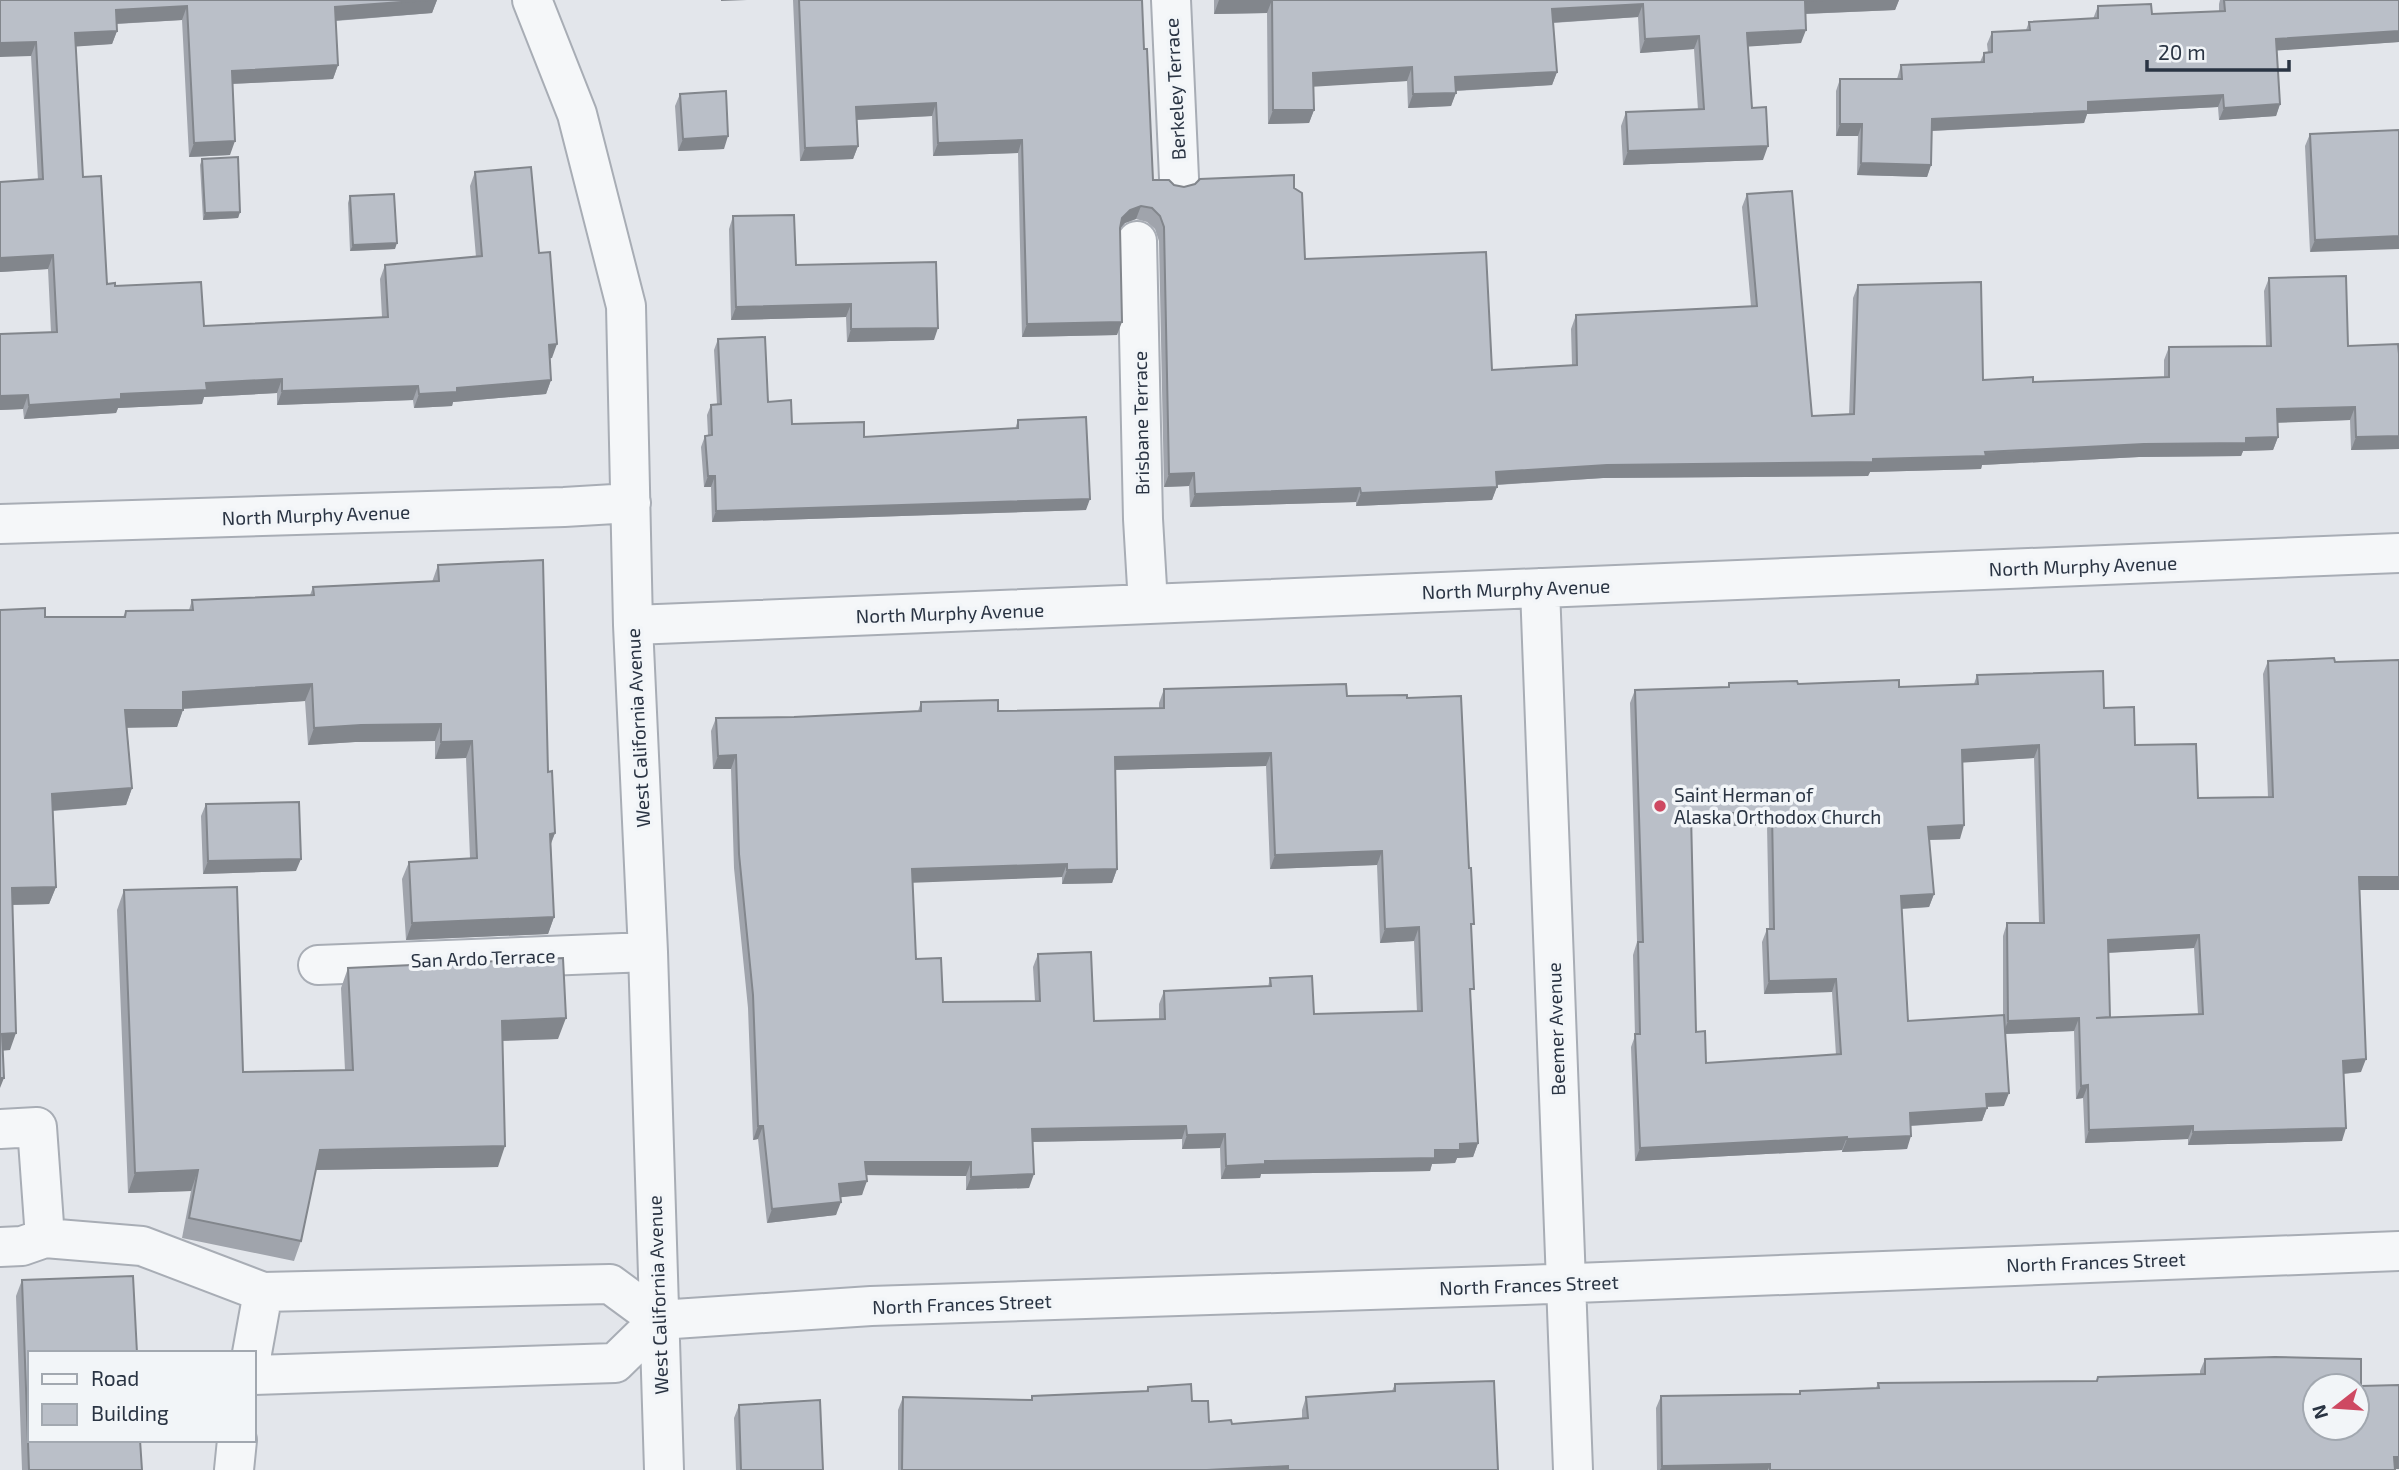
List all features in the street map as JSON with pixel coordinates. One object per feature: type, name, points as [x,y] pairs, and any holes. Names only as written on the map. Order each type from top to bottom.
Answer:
[{"type":"street","name":"West California Avenue","points":[[533,0],[577,114],[626,306],[633,625],[648,952],[664,1470]]},
{"type":"street","name":"Berkeley Terrace","points":[[1171,0],[1179,178]]},
{"type":"street","name":"Brisbane Terrace","points":[[1138,241],[1143,519],[1148,604]]},
{"type":"street","name":"North Murphy Avenue","points":[[0,524],[631,503]]},
{"type":"street","name":"North Murphy Avenue","points":[[633,625],[2399,553]]},
{"type":"street","name":"Beemer Avenue","points":[[1540,588],[1573,1470]]},
{"type":"street","name":"San Ardo Terrace","points":[[318,965],[648,952]]},
{"type":"street","points":[[0,1129],[37,1128],[45,1238]]},
{"type":"street","points":[[0,1247],[22,1246],[45,1238],[142,1245],[263,1292],[610,1284],[659,1320],[615,1363],[256,1375]]},
{"type":"street","name":"North Frances Street","points":[[659,1320],[871,1307],[1565,1284],[2399,1251]]},
{"type":"street","points":[[252,1351],[263,1292]]},
{"type":"street","points":[[234,1470],[237,1442]]},
{"type":"building","points":[[0,0],[428,0],[335,7],[338,65],[232,71],[235,141],[194,143],[187,6],[116,10],[117,31],[75,33],[83,177],[101,176],[107,284],[115,283],[115,286],[201,282],[204,326],[388,317],[385,265],[482,256],[475,172],[531,167],[539,253],[550,252],[557,344],[549,345],[551,380],[419,394],[418,386],[282,391],[282,379],[206,383],[207,390],[121,394],[121,399],[29,405],[28,395],[0,396],[0,334],[57,332],[53,255],[0,258],[0,182],[43,179],[36,42],[0,43]]},
{"type":"building","points":[[799,0],[1142,0],[1153,180],[1169,180],[1174,185],[1184,187],[1195,184],[1200,179],[1294,175],[1294,188],[1302,193],[1305,259],[1486,252],[1492,370],[1577,365],[1576,315],[1757,306],[1747,194],[1792,191],[1812,416],[1854,414],[1858,285],[1981,282],[1983,380],[2033,377],[2033,382],[2169,377],[2169,347],[2271,346],[2269,278],[2346,276],[2348,346],[2398,344],[2399,436],[2356,437],[2355,407],[2277,409],[2278,437],[2246,438],[2246,443],[2144,444],[1985,452],[1986,456],[1873,459],[1873,462],[1607,465],[1496,472],[1497,487],[1361,493],[1360,488],[1195,494],[1194,473],[1169,474],[1164,227],[1160,216],[1152,208],[1141,206],[1130,210],[1122,218],[1122,322],[1027,324],[1022,140],[938,143],[936,103],[856,107],[858,146],[805,148]]},
{"type":"building","points":[[1272,0],[1823,0],[1805,1],[1806,30],[1747,33],[1752,108],[1766,107],[1768,146],[1628,151],[1626,112],[1704,109],[1699,36],[1645,39],[1643,4],[1552,9],[1557,72],[1455,77],[1456,93],[1413,94],[1412,67],[1313,73],[1314,110],[1273,110]]},
{"type":"building","points":[[2224,0],[2399,0],[2399,31],[2276,39],[2280,104],[2224,108],[2223,95],[2088,102],[2088,111],[1932,119],[1931,165],[1861,163],[1862,124],[1840,124],[1840,79],[1902,79],[1901,65],[1984,62],[1984,53],[1992,52],[1992,32],[2030,30],[2029,22],[2098,18],[2098,6],[2151,4],[2152,14],[2225,11]]},
{"type":"building","points":[[726,91],[728,136],[683,139],[680,94]]},
{"type":"building","points":[[2399,130],[2399,236],[2315,240],[2310,134]]},
{"type":"building","points":[[238,157],[240,212],[205,213],[202,159]]},
{"type":"building","points":[[394,194],[397,243],[353,245],[350,196]]},
{"type":"building","points":[[794,215],[796,265],[936,262],[938,328],[851,329],[851,304],[736,307],[733,216]]},
{"type":"building","points":[[765,337],[768,402],[791,400],[792,424],[864,422],[864,437],[1018,428],[1018,420],[1086,417],[1090,499],[716,511],[715,476],[708,476],[705,436],[712,435],[711,405],[721,404],[718,339]]},
{"type":"building","points":[[543,560],[548,772],[552,771],[555,833],[550,834],[554,917],[412,923],[409,862],[477,858],[472,741],[441,742],[441,724],[314,728],[312,684],[183,692],[183,710],[125,710],[132,788],[52,794],[56,887],[12,888],[16,1033],[2,1034],[4,1078],[0,1078],[0,610],[45,608],[45,617],[125,617],[126,611],[193,610],[192,600],[314,595],[313,587],[439,581],[438,565]]},
{"type":"building","points":[[2334,658],[2335,662],[2399,660],[2399,877],[2359,877],[2366,1059],[2343,1061],[2346,1128],[2193,1132],[2193,1126],[2089,1130],[2088,1085],[2081,1086],[2079,1018],[2008,1021],[2007,923],[2044,923],[2039,745],[1962,750],[1964,825],[1928,827],[1934,894],[1901,896],[1908,1021],[2004,1015],[2009,1093],[1986,1094],[1987,1108],[1910,1113],[1911,1136],[1640,1148],[1635,1034],[1640,1034],[1638,942],[1643,942],[1635,690],[1729,687],[1729,683],[1797,681],[1798,684],[1899,680],[1899,687],[1978,684],[1977,675],[2103,671],[2104,708],[2134,707],[2135,745],[2196,744],[2198,798],[2273,797],[2268,661]],"holes":[[[1772,812],[1774,929],[1767,929],[1769,981],[1836,979],[1841,1054],[1706,1063],[1705,1031],[1696,1032],[1691,814]],[[2199,935],[2203,1014],[2096,1018],[2110,1017],[2108,940]]]},
{"type":"building","points":[[1346,684],[1347,696],[1461,696],[1474,924],[1471,924],[1474,989],[1470,989],[1478,1143],[1460,1144],[1460,1150],[1435,1150],[1435,1158],[1265,1161],[1265,1164],[1226,1166],[1225,1134],[1187,1135],[1186,1126],[1032,1129],[1034,1174],[971,1177],[971,1162],[865,1162],[867,1181],[839,1184],[841,1202],[772,1209],[763,1126],[758,1126],[753,995],[739,854],[736,755],[718,756],[716,718],[921,711],[921,702],[998,700],[998,711],[1164,708],[1164,689]],"holes":[[[1271,753],[1275,855],[1382,851],[1385,929],[1419,927],[1422,1011],[1314,1014],[1312,976],[1270,978],[1271,986],[1164,991],[1165,1019],[1094,1021],[1091,952],[1038,954],[1040,1001],[943,1002],[941,958],[916,959],[912,869],[1067,864],[1067,870],[1117,869],[1115,757]]]},
{"type":"building","points":[[299,802],[301,859],[208,861],[206,804]]},
{"type":"building","points":[[237,887],[243,1072],[353,1070],[348,968],[563,958],[566,1018],[502,1021],[505,1146],[320,1150],[301,1241],[189,1218],[198,1170],[135,1173],[124,890]]},
{"type":"building","points":[[133,1276],[137,1351],[28,1351],[28,1442],[140,1442],[142,1470],[29,1470],[22,1280]]},
{"type":"building","points":[[2205,1359],[2361,1359],[2361,1372],[2301,1372],[2301,1442],[2371,1442],[2371,1386],[2399,1385],[2399,1457],[2394,1457],[2395,1470],[1770,1470],[1770,1464],[1662,1466],[1661,1396],[1800,1394],[1800,1391],[1879,1388],[1878,1383],[2097,1381],[2098,1377],[2205,1374]]},
{"type":"building","points":[[1494,1381],[1498,1470],[1288,1470],[1288,1466],[1207,1470],[902,1470],[903,1397],[1032,1400],[1032,1396],[1148,1391],[1148,1387],[1191,1384],[1192,1401],[1208,1401],[1209,1422],[1231,1420],[1232,1424],[1308,1418],[1306,1397],[1395,1391],[1395,1384]]},
{"type":"building","points":[[820,1400],[823,1470],[741,1470],[739,1405]]},
{"type":"place","name":"Saint Herman of Alaska Orthodox Church","points":[[1660,806]]}]
